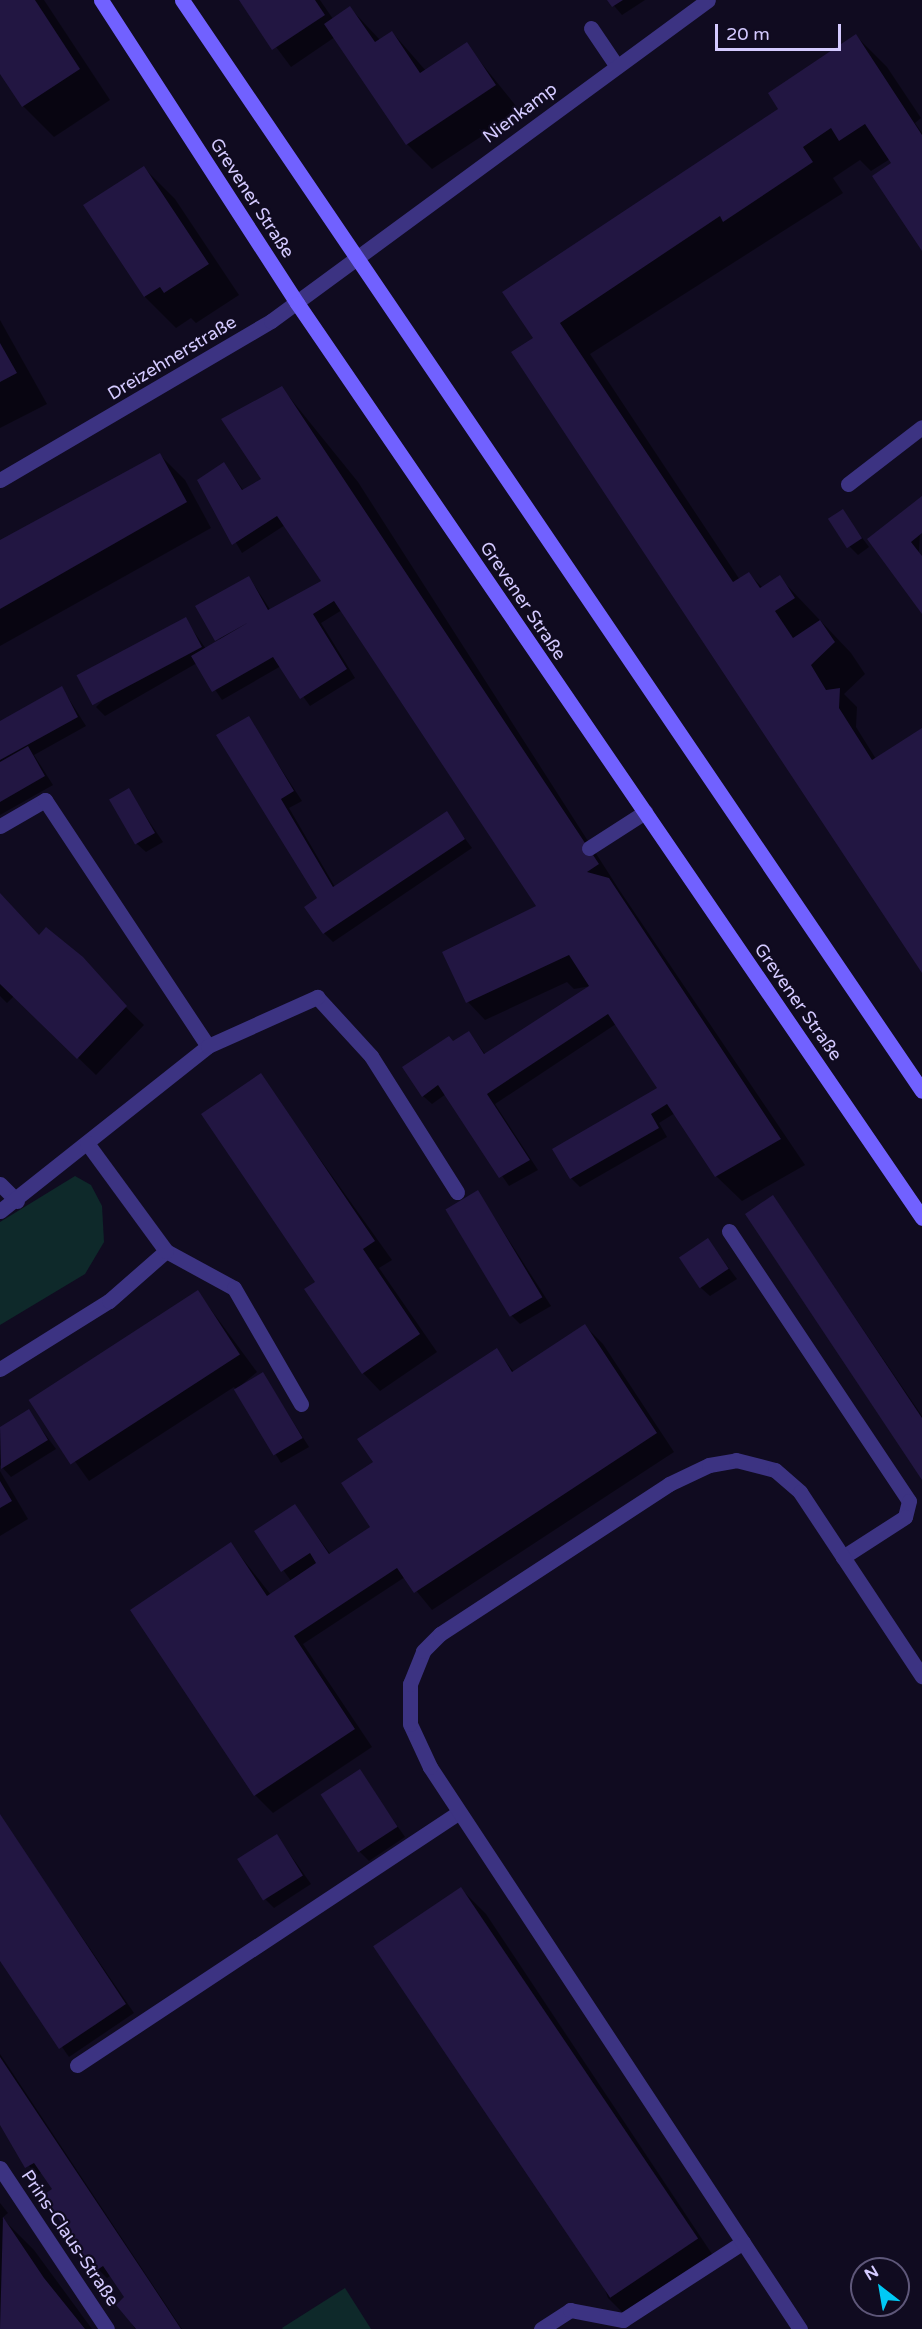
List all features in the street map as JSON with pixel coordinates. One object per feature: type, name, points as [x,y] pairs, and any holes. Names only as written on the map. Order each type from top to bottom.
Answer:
[{"type":"main road","name":"Grevener Straße","points":[[101,0],[297,303],[922,1218]]},
{"type":"main road","points":[[182,0],[922,1090]]},
{"type":"street","name":"Nienkamp","points":[[357,259],[616,65],[708,0]]},
{"type":"street","points":[[591,28],[616,65]]},
{"type":"street","name":"Dreizehnerstraße","points":[[0,480],[196,368],[297,303],[357,259]]},
{"type":"street","points":[[848,484],[922,427]]},
{"type":"street","points":[[0,826],[45,801],[208,1046]]},
{"type":"street","points":[[589,849],[645,812]]},
{"type":"street","points":[[0,1211],[17,1201],[208,1046],[317,997],[371,1056],[457,1192]]},
{"type":"street","points":[[87,1143],[166,1251],[234,1288],[301,1404]]},
{"type":"street","points":[[0,1184],[17,1201]]},
{"type":"street","points":[[729,1231],[909,1501],[904,1517],[843,1557]]},
{"type":"street","points":[[0,1369],[109,1301],[166,1251]]},
{"type":"street","points":[[800,2329],[422,1753],[408,1711],[415,1668],[440,1634],[669,1484],[723,1461],[762,1464],[788,1480],[843,1557],[922,1676]]},
{"type":"street","points":[[77,2066],[459,1812]]},
{"type":"street","name":"Prins-Claus-Straße","points":[[0,2168],[107,2329]]},
{"type":"street","points":[[541,2329],[570,2310],[623,2320],[743,2242]]},
{"type":"green space","points":[[75,1176],[91,1185],[102,1206],[104,1242],[85,1274],[0,1325],[0,1222]]},
{"type":"green space","points":[[345,2288],[371,2329],[282,2328]]},
{"type":"building","points":[[0,0],[35,0],[80,69],[22,107],[0,74]]},
{"type":"building","points":[[239,0],[315,0],[325,15],[272,50]]},
{"type":"building","points":[[607,0],[623,0],[612,7]]},
{"type":"building","points":[[350,6],[375,42],[392,31],[420,73],[467,42],[496,85],[406,145],[324,24]]},
{"type":"building","points":[[856,34],[922,135],[922,251],[872,176],[891,163],[865,124],[839,141],[831,128],[803,147],[813,162],[723,222],[720,216],[560,323],[733,582],[749,572],[760,588],[780,575],[795,598],[775,611],[793,638],[820,620],[835,642],[811,665],[826,690],[840,688],[839,708],[872,760],[922,728],[922,973],[511,352],[533,338],[502,292],[778,109],[768,93]]},
{"type":"building","points":[[144,166],[209,264],[164,293],[160,287],[144,297],[83,205]]},
{"type":"building","points":[[0,343],[17,373],[0,382]]},
{"type":"building","points":[[282,386],[599,864],[587,872],[609,878],[781,1139],[715,1177],[667,1104],[651,1114],[659,1128],[570,1179],[552,1149],[657,1088],[608,1014],[487,1094],[530,1160],[499,1178],[438,1085],[422,1097],[402,1067],[449,1036],[453,1041],[469,1031],[484,1054],[589,986],[569,955],[466,1003],[442,952],[536,906],[334,601],[313,614],[347,669],[300,699],[273,657],[212,692],[191,656],[249,622],[215,641],[195,606],[249,576],[268,610],[321,581],[277,516],[232,545],[197,480],[224,462],[242,490],[261,479],[221,419]]},
{"type":"building","points":[[160,453],[187,502],[0,609],[0,540]]},
{"type":"building","points":[[922,496],[922,533],[911,542],[922,556],[922,614],[867,539]]},
{"type":"building","points":[[843,509],[862,538],[847,548],[828,519]]},
{"type":"building","points":[[186,617],[202,647],[92,705],[77,675]]},
{"type":"building","points":[[62,686],[78,717],[0,760],[0,721]]},
{"type":"building","points":[[249,716],[294,791],[281,799],[333,887],[447,811],[465,839],[323,934],[304,907],[317,898],[216,735]]},
{"type":"building","points":[[28,746],[45,776],[0,802],[0,762]]},
{"type":"building","points":[[129,788],[155,833],[135,845],[109,800]]},
{"type":"building","points":[[0,893],[39,935],[46,927],[83,957],[127,1006],[77,1059],[0,984]]},
{"type":"building","points":[[261,1073],[375,1241],[363,1249],[420,1334],[362,1374],[304,1289],[315,1282],[201,1114]]},
{"type":"building","points":[[478,1190],[542,1297],[510,1317],[445,1210]]},
{"type":"building","points":[[773,1195],[922,1418],[922,1480],[745,1214]]},
{"type":"building","points":[[708,1238],[729,1269],[700,1288],[679,1258]]},
{"type":"building","points":[[198,1290],[240,1355],[71,1465],[29,1400]]},
{"type":"building","points":[[585,1324],[657,1433],[414,1593],[397,1568],[294,1636],[355,1729],[254,1796],[130,1610],[231,1542],[267,1596],[316,1563],[310,1553],[281,1572],[254,1531],[295,1504],[329,1554],[370,1527],[341,1483],[373,1462],[357,1439],[497,1348],[512,1372]]},
{"type":"building","points":[[263,1372],[303,1438],[274,1456],[234,1390]]},
{"type":"building","points":[[29,1409],[48,1440],[1,1469],[0,1427]]},
{"type":"building","points":[[0,1481],[12,1501],[0,1508]]},
{"type":"building","points":[[360,1769],[398,1827],[358,1852],[321,1795]]},
{"type":"building","points":[[0,1814],[126,2004],[59,2049],[0,1961]]},
{"type":"building","points":[[277,1834],[303,1876],[263,1900],[237,1859]]},
{"type":"building","points":[[461,1887],[698,2239],[610,2298],[373,1946]]},
{"type":"building","points":[[0,2057],[181,2329],[136,2329],[116,2305],[124,2297],[103,2266],[94,2272],[43,2195],[52,2189],[34,2163],[25,2168],[0,2125]]},
{"type":"building","points":[[3,2217],[44,2278],[85,2329],[0,2329]]}]
